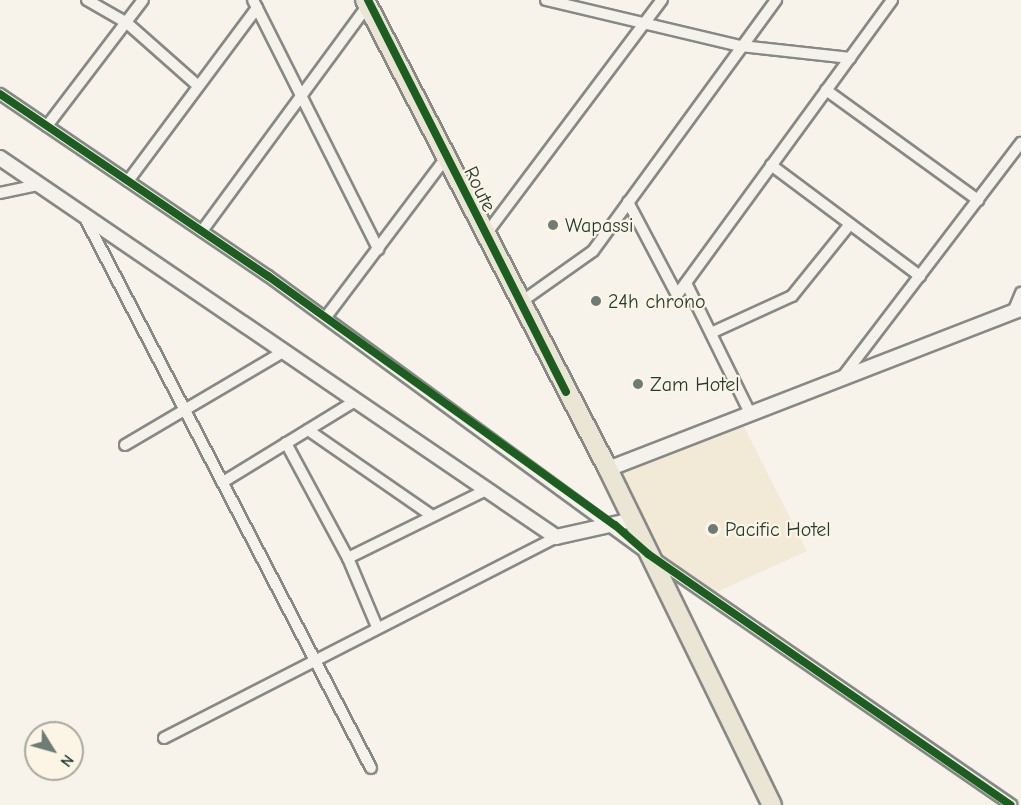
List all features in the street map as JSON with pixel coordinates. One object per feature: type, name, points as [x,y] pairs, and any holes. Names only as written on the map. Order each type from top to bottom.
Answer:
[{"type":"main road","points":[[367,3],[608,469],[623,522],[648,554],[720,694],[772,805]]},
{"type":"street","points":[[87,0],[127,23],[196,85]]},
{"type":"street","points":[[47,126],[143,0]]},
{"type":"street","points":[[546,0],[642,26],[741,46],[850,58]]},
{"type":"street","points":[[486,234],[662,0]]},
{"type":"street","points":[[521,302],[580,265],[776,0]]},
{"type":"street","points":[[628,202],[677,295],[892,0]]},
{"type":"street","points":[[202,231],[367,3]]},
{"type":"street","points":[[128,181],[255,4],[378,249]]},
{"type":"street","points":[[826,90],[978,200]]},
{"type":"street","points":[[0,94],[623,522]]},
{"type":"street","points":[[844,375],[1021,143]]},
{"type":"street","points":[[0,158],[556,537]]},
{"type":"street","points":[[326,317],[446,158]]},
{"type":"street","points":[[771,165],[920,276]]},
{"type":"street","points":[[0,193],[38,185]]},
{"type":"street","points":[[84,216],[317,657],[371,768]]},
{"type":"street","points":[[711,333],[798,292],[850,224]]},
{"type":"street","points":[[686,283],[750,413]]},
{"type":"street","points":[[608,469],[844,375],[1017,310],[1021,293]]},
{"type":"street","points":[[125,445],[283,352]]},
{"type":"street","points":[[223,482],[355,401]]},
{"type":"street","points":[[308,430],[432,516]]},
{"type":"street","points":[[286,443],[348,558],[377,627]]},
{"type":"street","points":[[348,558],[486,490]]},
{"type":"street","points":[[164,738],[317,657],[556,537],[623,522]]},
{"type":"street","points":[[648,554],[794,658],[1011,805]]},
{"type":"shaded area","points":[[742,423],[807,551],[717,592],[655,550],[619,475]]},
{"type":"cycle path","name":"Route","points":[[368,0],[566,392]]},
{"type":"cycle path","points":[[0,94],[268,276],[615,525],[648,554],[1011,805]]},
{"type":"place","name":"Wapassi","points":[[553,225]]},
{"type":"place","name":"24h chrono","points":[[596,301]]},
{"type":"place","name":"Zam Hotel","points":[[638,384]]},
{"type":"place","name":"Pacific Hotel","points":[[713,529]]}]
